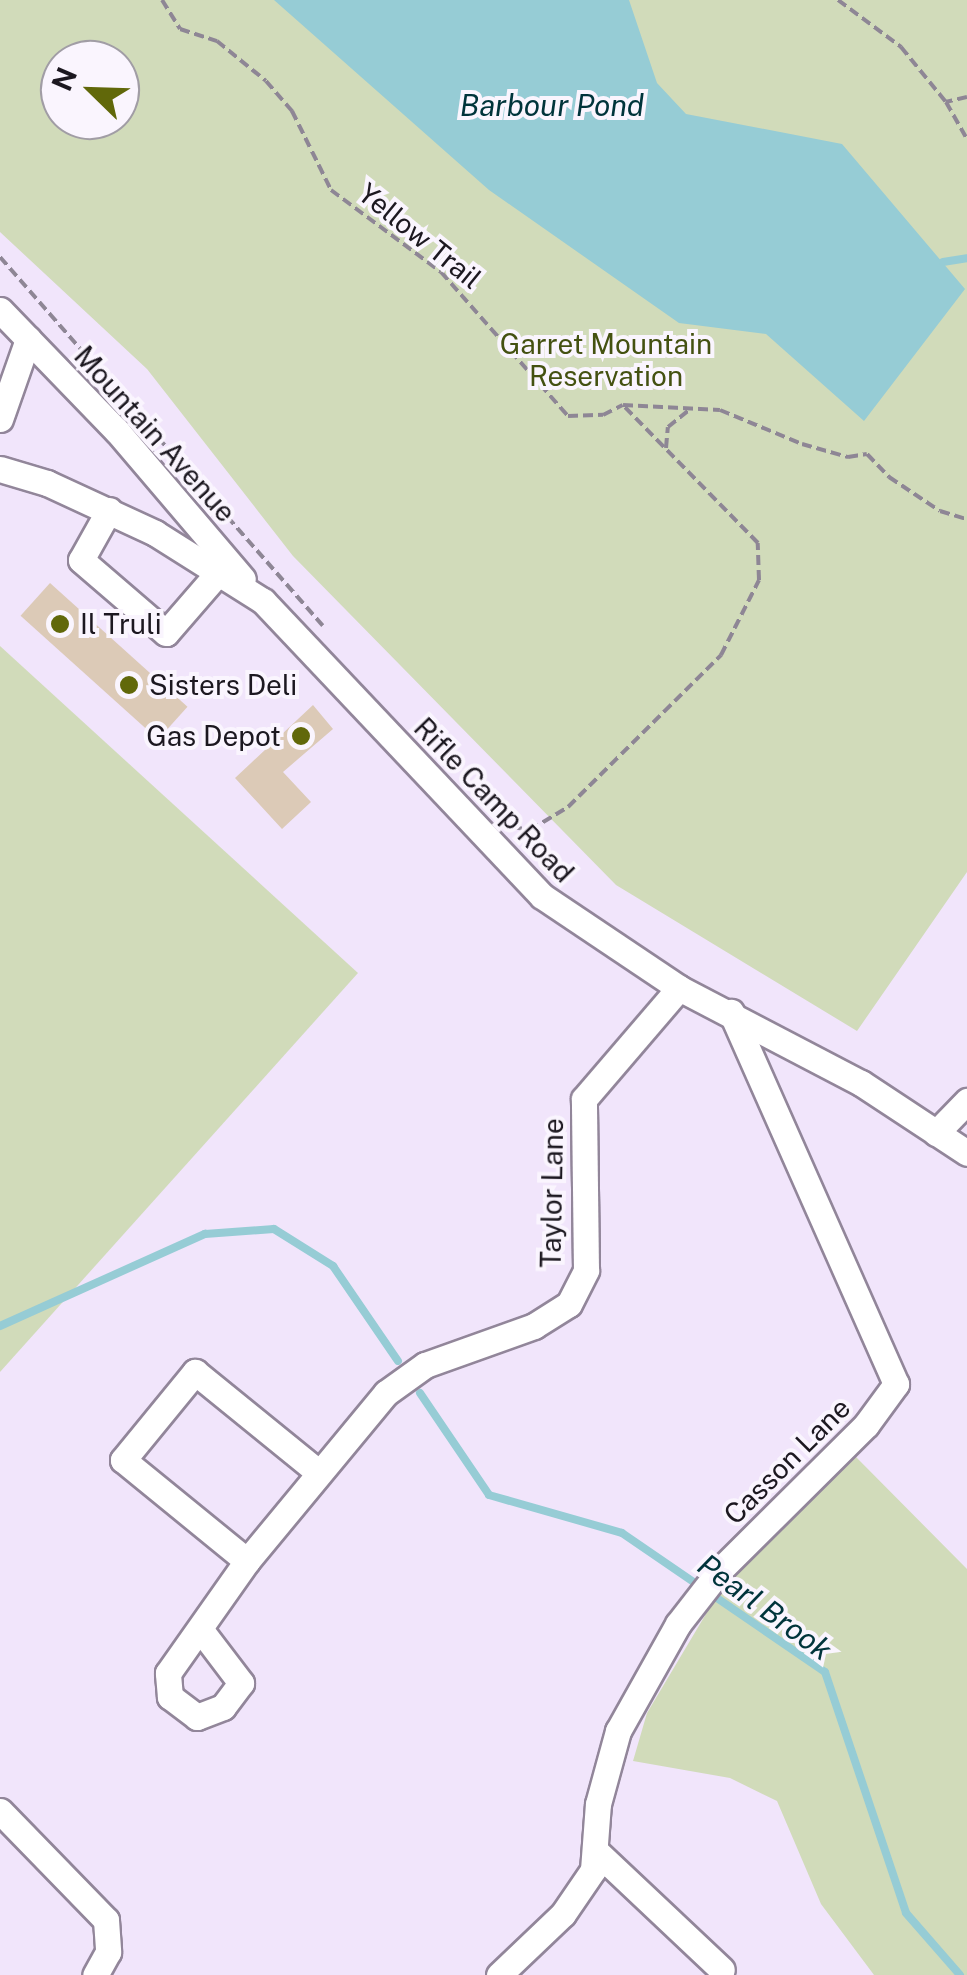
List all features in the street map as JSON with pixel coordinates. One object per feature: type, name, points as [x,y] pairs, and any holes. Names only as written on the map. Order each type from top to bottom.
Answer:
[{"type":"street","name":"Mountain Avenue","points":[[0,310],[263,602]]},
{"type":"street","points":[[0,419],[28,339]]},
{"type":"street","name":"Rifle Camp Road","points":[[0,470],[110,510],[263,602],[542,896],[679,988],[730,1012],[967,1153]]},
{"type":"street","points":[[110,510],[81,560],[166,634],[218,572]]},
{"type":"street","name":"Taylor Lane","points":[[200,1628],[318,1472],[386,1393],[425,1366],[534,1326],[568,1304],[586,1270],[584,1099],[679,988]]},
{"type":"street","name":"Casson Lane","points":[[499,1975],[584,1888],[598,1852],[598,1804],[618,1732],[678,1624],[720,1570],[866,1426],[896,1384],[730,1012]]},
{"type":"street","points":[[936,1133],[967,1101]]},
{"type":"street","points":[[248,1561],[122,1460],[195,1372],[318,1472]]},
{"type":"street","points":[[0,1810],[106,1920],[108,1952],[95,1975]]},
{"type":"street","points":[[598,1852],[722,1970]]},
{"type":"path","name":"Yellow Trail","points":[[162,0],[180,29],[217,41],[266,81],[292,111],[332,190],[441,272],[568,416],[603,415],[623,405],[720,410],[848,457],[868,454],[889,477],[940,510],[967,519]]},
{"type":"path","points":[[838,0],[901,47],[946,102],[967,139]]},
{"type":"path","points":[[946,102],[967,97]]},
{"type":"path","points":[[0,257],[334,638]]},
{"type":"path","points":[[497,824],[530,830],[568,807],[720,654],[759,580],[758,543],[623,405]]},
{"type":"path","points":[[666,448],[668,427],[691,408]]},
{"type":"green space","name":"Garret Mountain Reservation","points":[[0,0],[967,0],[967,872],[857,1031],[616,885],[293,556],[147,369],[0,232]]},
{"type":"green space","points":[[0,646],[358,973],[0,1372]]},
{"type":"green space","points":[[856,1457],[967,1569],[967,1975],[874,1975],[821,1904],[777,1801],[730,1778],[633,1761],[647,1713],[722,1587]]},
{"type":"water","name":"Barbour Pond","points":[[274,0],[629,0],[657,83],[686,114],[842,144],[965,289],[864,421],[766,334],[679,323],[489,190]]},
{"type":"building","points":[[50,583],[187,707],[158,739],[21,616]]},
{"type":"building","points":[[313,705],[333,729],[283,772],[311,802],[282,829],[235,778]]},
{"type":"waterway","points":[[943,262],[967,258]]},
{"type":"waterway","name":"Pearl Brook","points":[[0,1326],[205,1234],[274,1229],[333,1266],[398,1361]]},
{"type":"waterway","name":"Pearl Brook","points":[[420,1393],[489,1495],[622,1533],[825,1672],[906,1913],[960,1975]]},
{"type":"place","name":"Il Truli","points":[[60,624]]},
{"type":"place","name":"Sisters Deli","points":[[129,685]]},
{"type":"place","name":"Gas Depot","points":[[301,736]]}]
